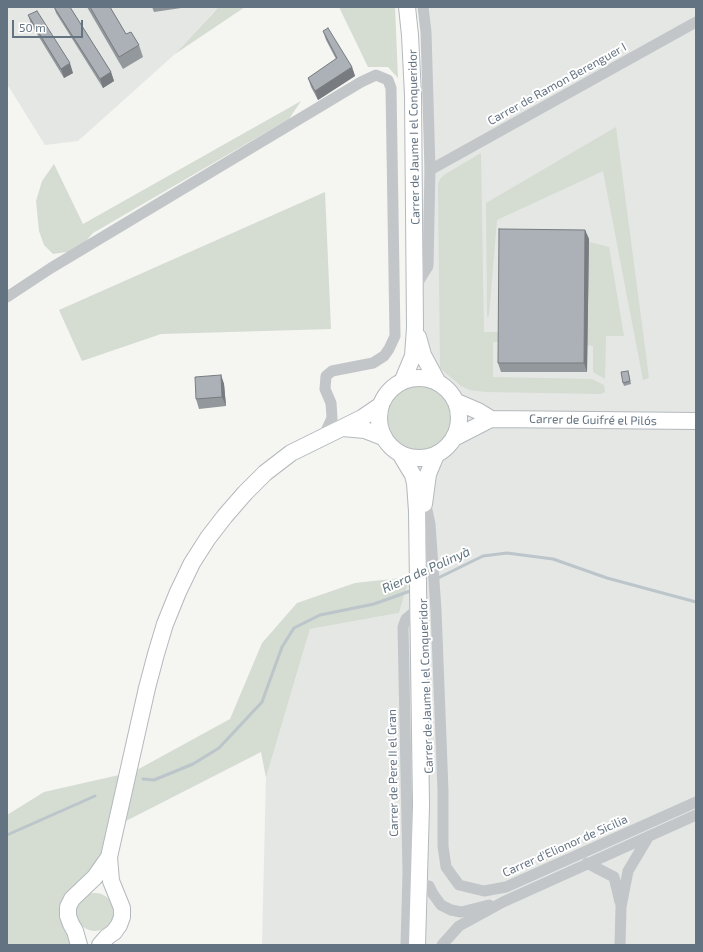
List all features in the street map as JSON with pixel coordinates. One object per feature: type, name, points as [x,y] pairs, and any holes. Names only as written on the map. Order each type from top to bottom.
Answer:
[{"type":"main road","points":[[407,7],[413,95],[415,328],[413,356],[403,380],[391,389],[381,405],[379,416],[380,429],[383,437],[391,447],[401,455],[418,459],[436,456],[446,449],[454,438],[459,422],[457,402],[451,392],[437,381],[423,355],[415,328]]},
{"type":"main road","points":[[403,380],[425,378],[437,381]]},
{"type":"main road","name":"Carrer de Guifré el Pilós","points":[[457,402],[491,418],[696,421]]},
{"type":"main road","points":[[109,857],[95,877],[72,898],[68,907],[70,924],[77,938],[82,937],[91,940],[104,941],[119,926],[122,917],[122,908],[111,881],[109,857],[156,654],[165,624],[192,563],[208,538],[225,516],[260,478],[291,453],[324,435],[362,418],[381,405]]},
{"type":"main road","name":"Carrer de Guifré el Pilós","points":[[454,438],[491,418]]},
{"type":"main road","points":[[347,426],[365,430],[383,437]]},
{"type":"main road","points":[[401,455],[413,475],[415,483],[420,577],[420,841],[417,945]]},
{"type":"main road","points":[[420,577],[428,474],[436,456]]},
{"type":"main road","points":[[420,601],[430,743],[430,836],[427,945]]},
{"type":"main road","points":[[78,892],[86,887],[96,886],[109,890],[118,899]]},
{"type":"street","name":"Carrer de Jaume I el Conqueridor","points":[[415,287],[428,266],[430,170],[426,32],[423,7]]},
{"type":"street","name":"Carrer de Ramon Berenguer I","points":[[430,170],[696,22]]},
{"type":"street","points":[[7,297],[51,268],[361,82],[376,76],[388,80],[391,88],[395,336],[389,350],[384,356],[374,363],[332,371],[326,376],[325,389],[331,403],[347,426]]},
{"type":"street","points":[[324,435],[332,418],[331,403]]},
{"type":"street","name":"Carrer de Jaume I el Conqueridor","points":[[425,501],[430,524],[436,610],[443,790],[443,846]]},
{"type":"street","name":"Carrer de Pere II el Gran","points":[[406,945],[408,872],[403,627],[406,619],[420,601]]},
{"type":"street","name":"Carrer d'Elionor de Sicilia","points":[[443,846],[446,868],[459,885],[484,891],[506,887],[696,802]]},
{"type":"street","name":"Carrer d'Elionor de Sicilia","points":[[442,945],[459,926],[503,902],[696,815]]},
{"type":"street","points":[[620,945],[621,907],[628,871],[650,836]]},
{"type":"street","points":[[587,863],[614,877],[621,907]]},
{"type":"street","name":"Carrer d'Elionor de Sicilia","points":[[429,886],[441,905],[451,910],[461,912],[503,902]]},
{"type":"shaded area","points":[[7,7],[218,7],[175,54],[78,141],[45,145],[7,84]]},
{"type":"shaded area","points":[[218,7],[245,7],[175,54],[215,11]]},
{"type":"shaded area","points":[[339,7],[395,7],[398,78],[388,67],[368,67]]},
{"type":"shaded area","points":[[419,7],[696,7],[696,945],[262,945],[266,778],[310,629],[399,613],[410,577],[407,484],[421,384],[425,82]]},
{"type":"shaded area","points":[[301,101],[289,119],[93,233],[85,242],[73,251],[53,254],[44,245],[39,231],[36,201],[42,181],[54,164],[83,224]]},
{"type":"shaded area","points":[[616,127],[649,378],[643,380],[603,171],[497,220],[489,316],[487,317],[486,203]]},
{"type":"shaded area","points":[[481,153],[484,332],[501,332],[501,342],[493,342],[493,377],[592,379],[604,385],[605,392],[601,394],[485,392],[470,390],[461,386],[440,368],[438,184],[444,175]]},
{"type":"shaded area","points":[[325,192],[331,329],[161,334],[82,361],[59,310]]},
{"type":"shaded area","points":[[589,242],[609,247],[624,336],[606,336],[605,379],[593,372],[593,346],[587,345]]},
{"type":"shaded area","points":[[411,378],[427,378],[441,384],[453,396],[459,410],[459,426],[453,440],[441,452],[427,458],[411,458],[397,452],[385,440],[379,426],[379,410],[385,396],[397,384]]},
{"type":"shaded area","points":[[410,577],[399,613],[310,629],[266,778],[261,752],[124,822],[135,771],[230,719],[262,643],[297,603],[355,583]]},
{"type":"shaded area","points":[[119,775],[103,849],[98,863],[86,877],[72,887],[66,895],[69,936],[72,945],[7,945],[7,815],[44,792]]},
{"type":"shaded area","points":[[91,893],[99,893],[106,896],[111,901],[114,912],[111,923],[106,928],[99,931],[91,931],[84,928],[79,923],[76,916],[76,908],[79,901],[84,896]]},
{"type":"building","points":[[54,7],[70,7],[111,72],[100,79]]},
{"type":"building","points":[[90,7],[110,7],[126,34],[131,32],[139,45],[119,57]]},
{"type":"building","points":[[37,11],[70,63],[61,69],[28,15]]},
{"type":"building","points":[[328,28],[352,67],[315,91],[308,78],[337,58],[323,31]]},
{"type":"building","points":[[499,229],[585,230],[584,363],[498,363]]},
{"type":"building","points":[[628,371],[630,381],[623,383],[621,372]]},
{"type":"building","points":[[221,375],[222,397],[196,399],[195,377]]},
{"type":"waterway","name":"Riera de Polinyà","points":[[436,579],[483,556],[507,553],[553,559],[607,578],[696,602]]},
{"type":"waterway","name":"Riera de Polinyà","points":[[143,779],[154,780],[193,764],[219,748],[262,702],[282,647],[294,628],[320,615],[374,604],[413,590]]},
{"type":"waterway","name":"Riera de Polinyà","points":[[7,835],[95,796]]}]
